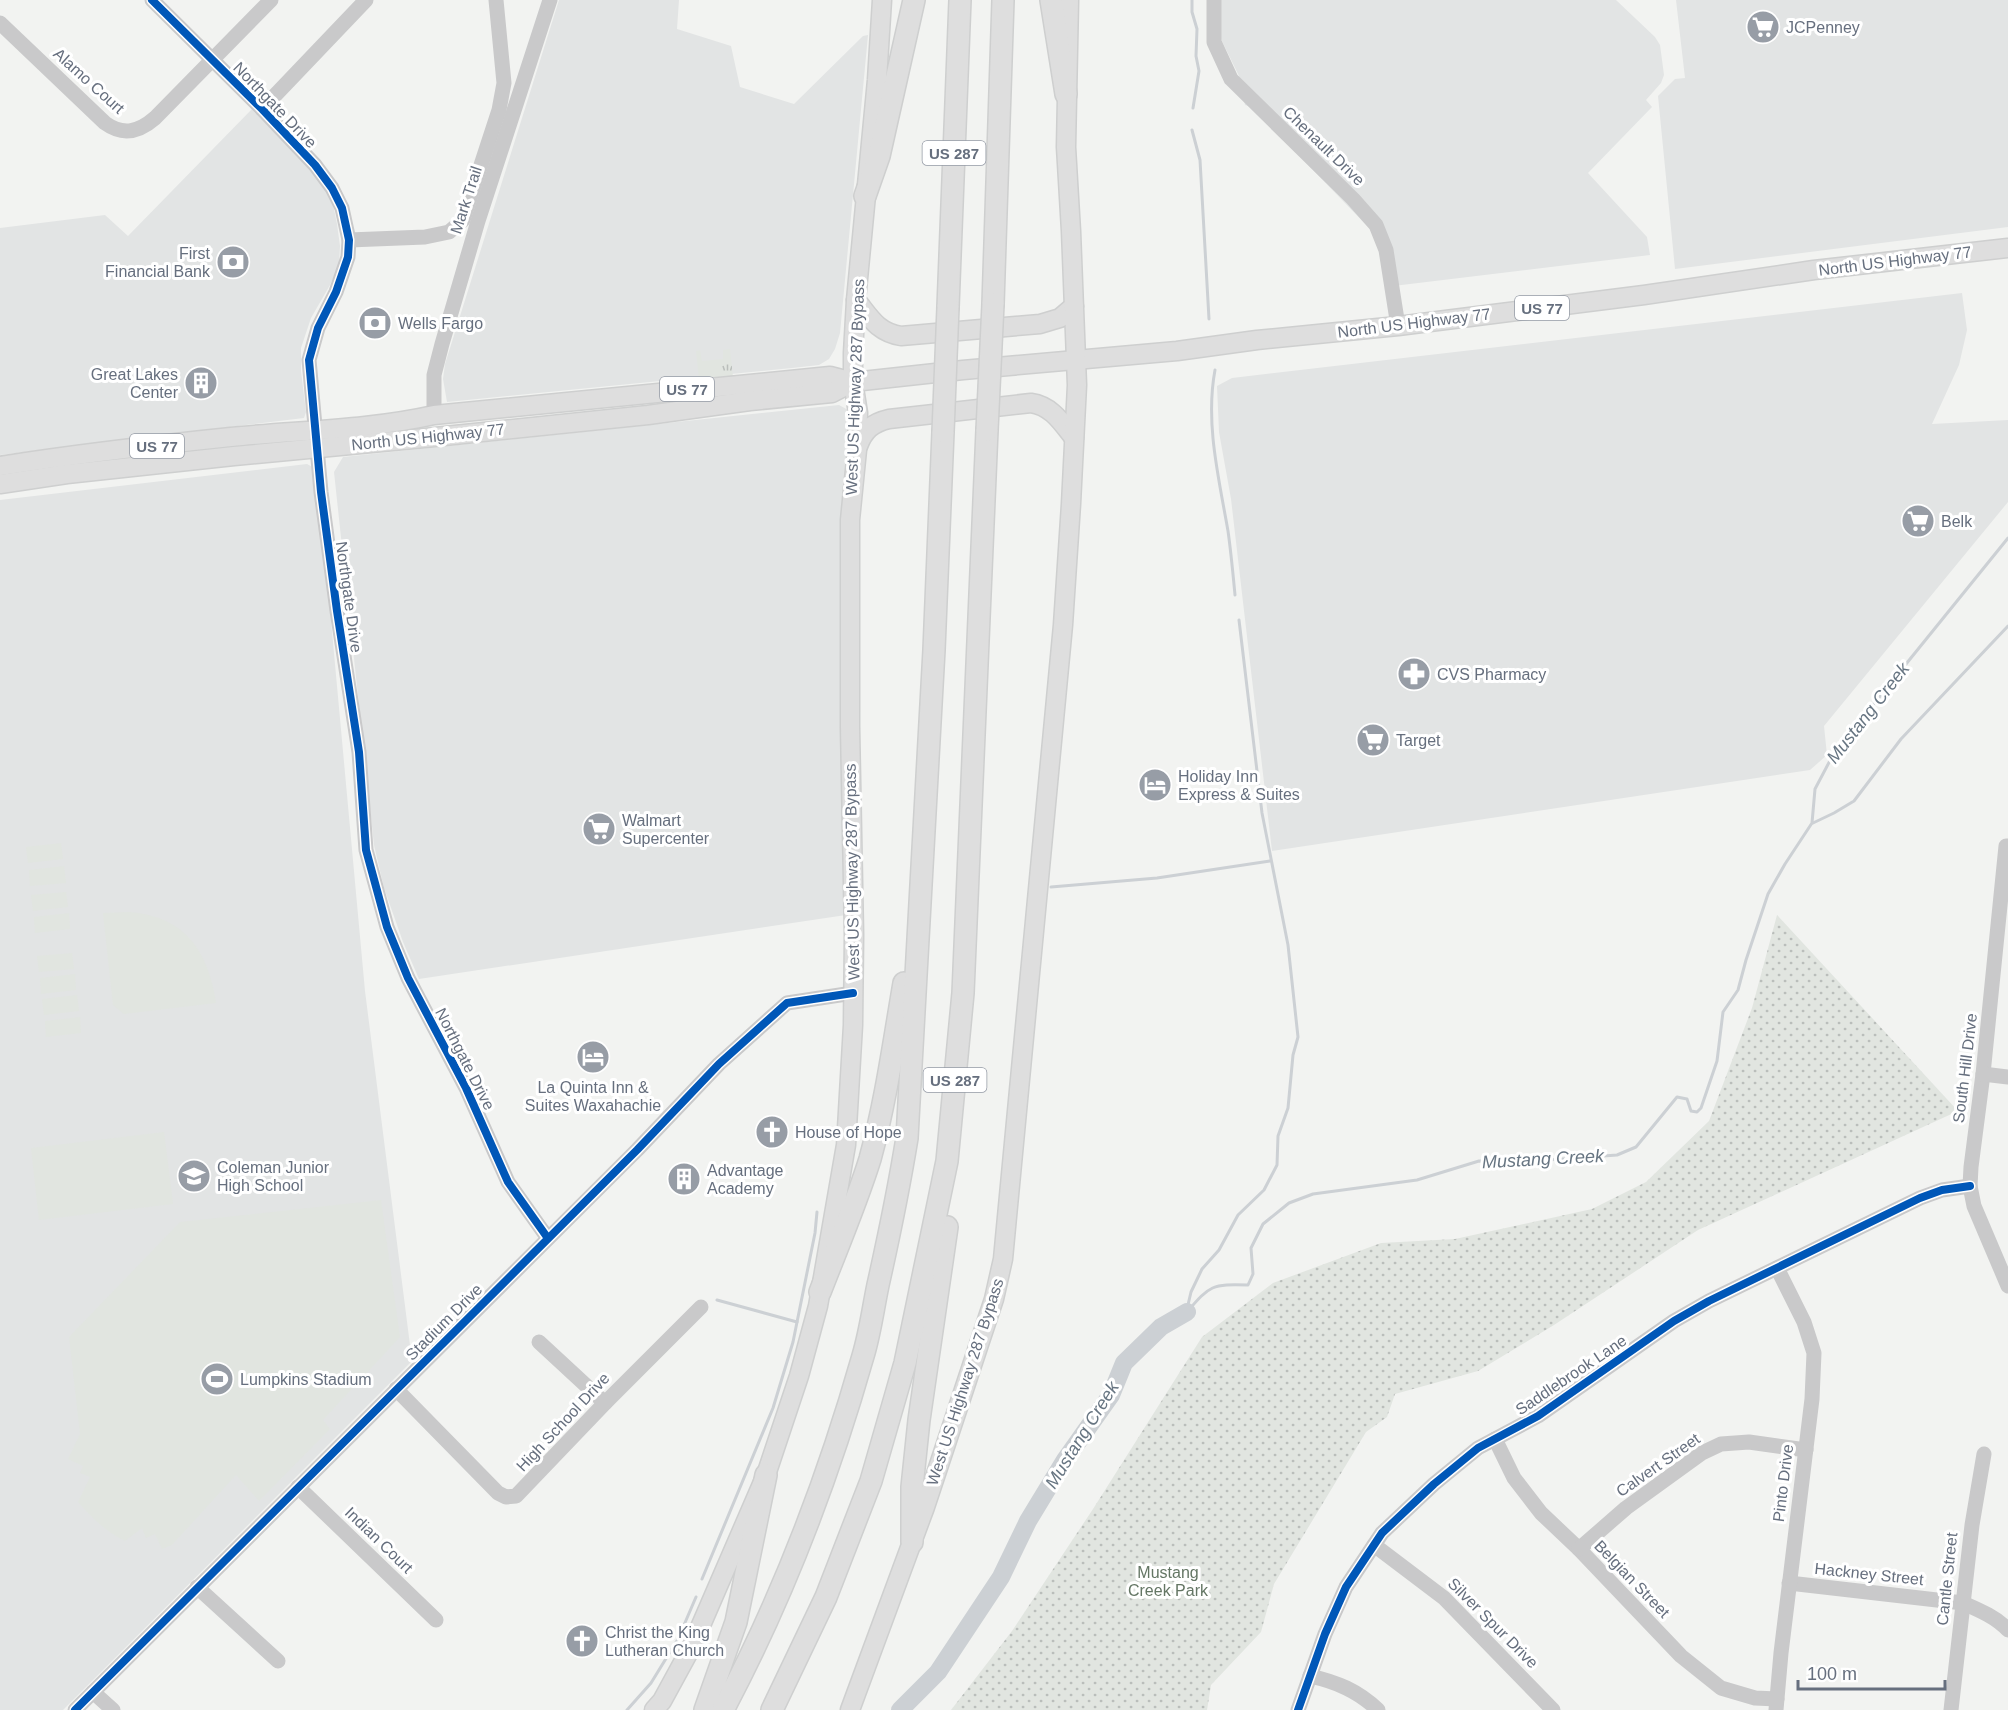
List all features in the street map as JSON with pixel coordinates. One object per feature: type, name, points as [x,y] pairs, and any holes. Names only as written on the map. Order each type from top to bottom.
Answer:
[{"type":"highway","points":[[865,196],[879,156],[914,0]]},
{"type":"highway","name":"US 287","points":[[723,1710],[748,1663],[809,1524],[836,1444],[864,1354],[897,1198],[907,1138],[934,650],[960,0]]},
{"type":"highway","name":"US 287","points":[[775,1706],[826,1597],[871,1481],[905,1363],[947,1161],[963,993],[993,304],[1003,0]]},
{"type":"highway","points":[[1051,0],[1066,94]]},
{"type":"highway","points":[[820,1292],[870,1158],[887,1084],[920,906]]},
{"type":"highway","points":[[912,1542],[912,1487],[919,1420],[952,1189],[954,1155],[949,1137]]},
{"type":"highway","points":[[705,1710],[736,1622],[766,1475]]},
{"type":"main road","name":"West US Highway 287 Bypass","points":[[654,1710],[662,1701],[692,1646],[766,1475],[799,1376],[820,1292],[846,1145],[853,993],[850,520],[857,450],[858,413],[854,382],[856,300],[877,81],[882,0]]},
{"type":"main road","name":"West US Highway 287 Bypass","points":[[850,1710],[925,1507],[994,1299],[1003,1259],[1064,625],[1077,385],[1066,147],[1069,0]]},
{"type":"main road","name":"North US Highway 77","points":[[0,484],[316,439],[434,415],[830,376],[854,382],[1177,351],[1257,340],[1398,326],[1644,295],[1814,270],[2008,248]]},
{"type":"main road","points":[[856,300],[880,329],[901,336],[1040,324],[1060,318],[1074,306]]},
{"type":"main road","name":"North US Highway 77","points":[[0,466],[62,456],[232,437],[316,439],[519,428],[832,393],[854,382]]},
{"type":"main road","points":[[857,450],[865,431],[879,421],[1031,403],[1040,405],[1053,413],[1074,438]]},
{"type":"main road","points":[[519,428],[520,407]]},
{"type":"street","name":"Northgate Drive","points":[[152,0],[315,165],[332,188],[342,208],[349,240],[348,257],[344,273],[318,328],[309,360],[335,600],[358,752],[366,850],[387,927],[408,978],[466,1088],[508,1182],[547,1237]]},
{"type":"street","name":"Alamo Court","points":[[0,23],[105,123],[122,132],[144,128],[271,0]]},
{"type":"street","points":[[262,109],[366,0]]},
{"type":"street","points":[[349,240],[425,237],[449,232],[463,219],[499,110],[504,83],[496,0]]},
{"type":"street","name":"Mark Trail","points":[[434,415],[434,375],[442,344],[478,221],[550,0]]},
{"type":"street","name":"Chenault Drive","points":[[1214,0],[1214,42],[1231,80],[1353,199],[1376,225],[1388,256],[1398,326]]},
{"type":"street","name":"South Hill Drive","points":[[2007,846],[2002,950],[1983,1074],[1970,1186],[1974,1206],[2002,1260],[2008,1286]]},
{"type":"street","name":"Stadium Drive","points":[[75,1710],[547,1237],[637,1150],[719,1064],[787,1003],[853,993]]},
{"type":"street","points":[[1983,1074],[2008,1077]]},
{"type":"street","name":"Saddlebrook Lane","points":[[1298,1710],[1335,1608],[1346,1587],[1382,1533],[1402,1512],[1478,1448],[1538,1416],[1674,1321],[1709,1301],[1920,1198],[1942,1190],[1970,1186]]},
{"type":"street","name":"Pinto Drive","points":[[1776,1705],[1812,1399],[1814,1353],[1804,1322],[1777,1268]]},
{"type":"street","name":"High School Drive","points":[[396,1389],[498,1493],[506,1497],[520,1494],[605,1403],[701,1307]]},
{"type":"street","points":[[539,1341],[605,1403]]},
{"type":"street","name":"Belgian Street","points":[[1495,1439],[1514,1478],[1541,1513],[1579,1549],[1681,1656],[1721,1688],[1776,1705]]},
{"type":"street","name":"Calvert Street","points":[[1579,1549],[1626,1508],[1702,1454],[1721,1444],[1749,1442],[1806,1450]]},
{"type":"street","name":"Cantle Street","points":[[1951,1710],[1971,1525],[1984,1454]]},
{"type":"street","name":"Indian Court","points":[[298,1487],[436,1620]]},
{"type":"street","name":"Silver Spur Drive","points":[[1374,1545],[1444,1598],[1553,1710]]},
{"type":"street","name":"Hackney Street","points":[[1789,1583],[1963,1603],[1983,1611],[2002,1623],[2008,1630]]},
{"type":"street","points":[[197,1587],[278,1661]]},
{"type":"street","points":[[1310,1676],[1330,1680],[1347,1687],[1378,1710]]},
{"type":"street","points":[[93,1692],[113,1710]]},
{"type":"shaded area","points":[[559,0],[679,0],[677,29],[731,46],[740,87],[794,104],[863,36],[868,35],[840,333],[829,359],[819,365],[447,402],[443,379],[445,364]]},
{"type":"shaded area","points":[[1218,0],[1616,0],[1655,37],[1660,45],[1664,75],[1661,83],[1646,100],[1652,107],[1588,173],[1647,237],[1650,255],[1385,287],[1381,257],[1372,231],[1252,107],[1245,105],[1239,76],[1220,37]]},
{"type":"shaded area","points":[[1676,0],[2008,0],[2008,227],[1675,269],[1658,96],[1675,79],[1685,78]]},
{"type":"shaded area","points":[[252,109],[323,184],[333,204],[337,224],[340,246],[339,265],[311,318],[301,348],[306,412],[304,418],[0,455],[0,228],[105,215],[128,236]]},
{"type":"shaded area","points":[[1962,293],[1967,330],[1959,365],[1932,424],[2008,420],[2008,502],[1824,726],[1827,755],[1810,770],[1272,851],[1231,499],[1219,432],[1217,386],[1232,378]]},
{"type":"shaded area","points":[[839,405],[848,410],[851,415],[846,915],[419,979],[384,888],[374,845],[334,472],[343,457]]},
{"type":"shaded area","name":"Coleman Junior High School","points":[[307,464],[316,469],[318,479],[365,991],[412,1361],[63,1710],[0,1710],[0,500]]},
{"type":"green space","points":[[730,349],[733,377],[707,384],[699,379],[696,351],[700,350],[702,361],[723,359],[723,350]]},
{"type":"green space","points":[[61,843],[63,859],[28,863],[26,847]]},
{"type":"green space","points":[[64,866],[66,883],[30,886],[29,870]]},
{"type":"green space","points":[[66,892],[68,907],[33,911],[31,895]]},
{"type":"green space","points":[[129,912],[165,921],[179,929],[190,940],[200,952],[207,967],[216,1003],[124,1014],[113,1005],[103,913]]},
{"type":"green space","points":[[69,913],[70,929],[35,933],[34,917]]},
{"type":"green space","name":"Mustang Creek Park","points":[[1777,915],[1958,1111],[1698,1230],[1554,1325],[1478,1371],[1395,1394],[1387,1417],[1366,1432],[1274,1584],[1261,1632],[1211,1685],[1207,1710],[951,1710],[1012,1631],[1093,1509],[1202,1337],[1273,1283],[1381,1243],[1455,1239],[1592,1209],[1646,1182],[1709,1121],[1752,1008]]},
{"type":"green space","points":[[72,953],[74,969],[39,972],[37,956]]},
{"type":"green space","points":[[75,974],[76,990],[41,994],[40,978]]},
{"type":"green space","points":[[77,995],[79,1011],[44,1015],[42,999]]},
{"type":"green space","points":[[80,1017],[81,1033],[46,1037],[45,1021]]},
{"type":"green space","points":[[164,1132],[173,1204],[39,1220],[31,1148]]},
{"type":"green space","name":"Lumpkins Stadium","points":[[381,1200],[400,1337],[323,1420],[330,1429],[259,1501],[236,1475],[172,1545],[162,1549],[155,1534],[146,1538],[142,1528],[125,1541],[99,1524],[78,1502],[90,1477],[80,1473],[83,1466],[68,1459],[80,1434],[69,1337],[180,1222]]},
{"type":"waterway","points":[[1192,0],[1192,12],[1197,29],[1196,56],[1199,71],[1193,108]]},
{"type":"waterway","points":[[1192,130],[1200,160],[1209,319]]},
{"type":"waterway","points":[[1215,370],[1212,390],[1212,431],[1228,531],[1235,595]]},
{"type":"waterway","name":"Mustang Creek","points":[[1187,1312],[1201,1296],[1213,1288],[1248,1285],[1253,1274],[1251,1248],[1263,1224],[1289,1203],[1313,1194],[1417,1180],[1479,1161],[1519,1162],[1617,1155],[1636,1147],[1677,1097],[1687,1099],[1691,1111],[1697,1112],[1701,1108],[1717,1061],[1723,1012],[1738,990],[1768,894],[1812,823],[1815,789],[1834,753],[2008,538]]},
{"type":"waterway","points":[[1187,1309],[1191,1292],[1202,1269],[1219,1250],[1238,1215],[1264,1190],[1277,1165],[1278,1136],[1288,1108],[1293,1055],[1298,1037],[1288,945],[1262,813],[1239,620]]},
{"type":"waterway","points":[[1813,823],[1854,801],[1901,739],[2008,626]]},
{"type":"waterway","points":[[1051,887],[1157,878],[1270,861]]},
{"type":"waterway","points":[[702,1579],[773,1408],[793,1342],[815,1233],[817,1212]]},
{"type":"waterway","points":[[717,1300],[797,1322]]},
{"type":"waterway","name":"Mustang Creek","points":[[900,1710],[938,1672],[1001,1577],[1028,1521],[1065,1460],[1111,1395],[1124,1363],[1161,1327],[1187,1312]]},
{"type":"waterway","points":[[627,1710],[651,1683],[678,1639],[696,1597]]},
{"type":"cycle path","points":[[152,0],[315,165],[332,188],[342,208],[349,240],[348,257],[336,292],[318,328],[309,360],[321,492],[359,752],[366,850],[387,927],[408,978],[466,1088],[508,1182],[547,1237]]},
{"type":"cycle path","points":[[75,1710],[637,1150],[719,1064],[787,1003],[853,993]]},
{"type":"cycle path","points":[[1298,1710],[1325,1634],[1346,1587],[1382,1533],[1434,1484],[1478,1448],[1538,1416],[1674,1321],[1709,1301],[1920,1198],[1942,1190],[1970,1186]]},
{"type":"place","name":"JCPenney","points":[[1763,27]]},
{"type":"place","name":"First Financial Bank","points":[[233,262]]},
{"type":"place","name":"Wells Fargo","points":[[375,323]]},
{"type":"place","name":"Great Lakes Center","points":[[201,383]]},
{"type":"place","name":"Belk","points":[[1918,521]]},
{"type":"place","name":"CVS Pharmacy","points":[[1414,674]]},
{"type":"place","name":"Target","points":[[1373,740]]},
{"type":"place","name":"Holiday Inn Express & Suites","points":[[1155,785]]},
{"type":"place","name":"Walmart Supercenter","points":[[599,829]]},
{"type":"place","name":"La Quinta Inn & Suites Waxahachie","points":[[593,1057]]},
{"type":"place","name":"House of Hope","points":[[772,1132]]},
{"type":"place","name":"Coleman Junior High School","points":[[194,1176]]},
{"type":"place","name":"Advantage Academy","points":[[684,1179]]},
{"type":"place","name":"Lumpkins Stadium","points":[[217,1379]]},
{"type":"place","name":"Christ the King Lutheran Church","points":[[582,1641]]}]
